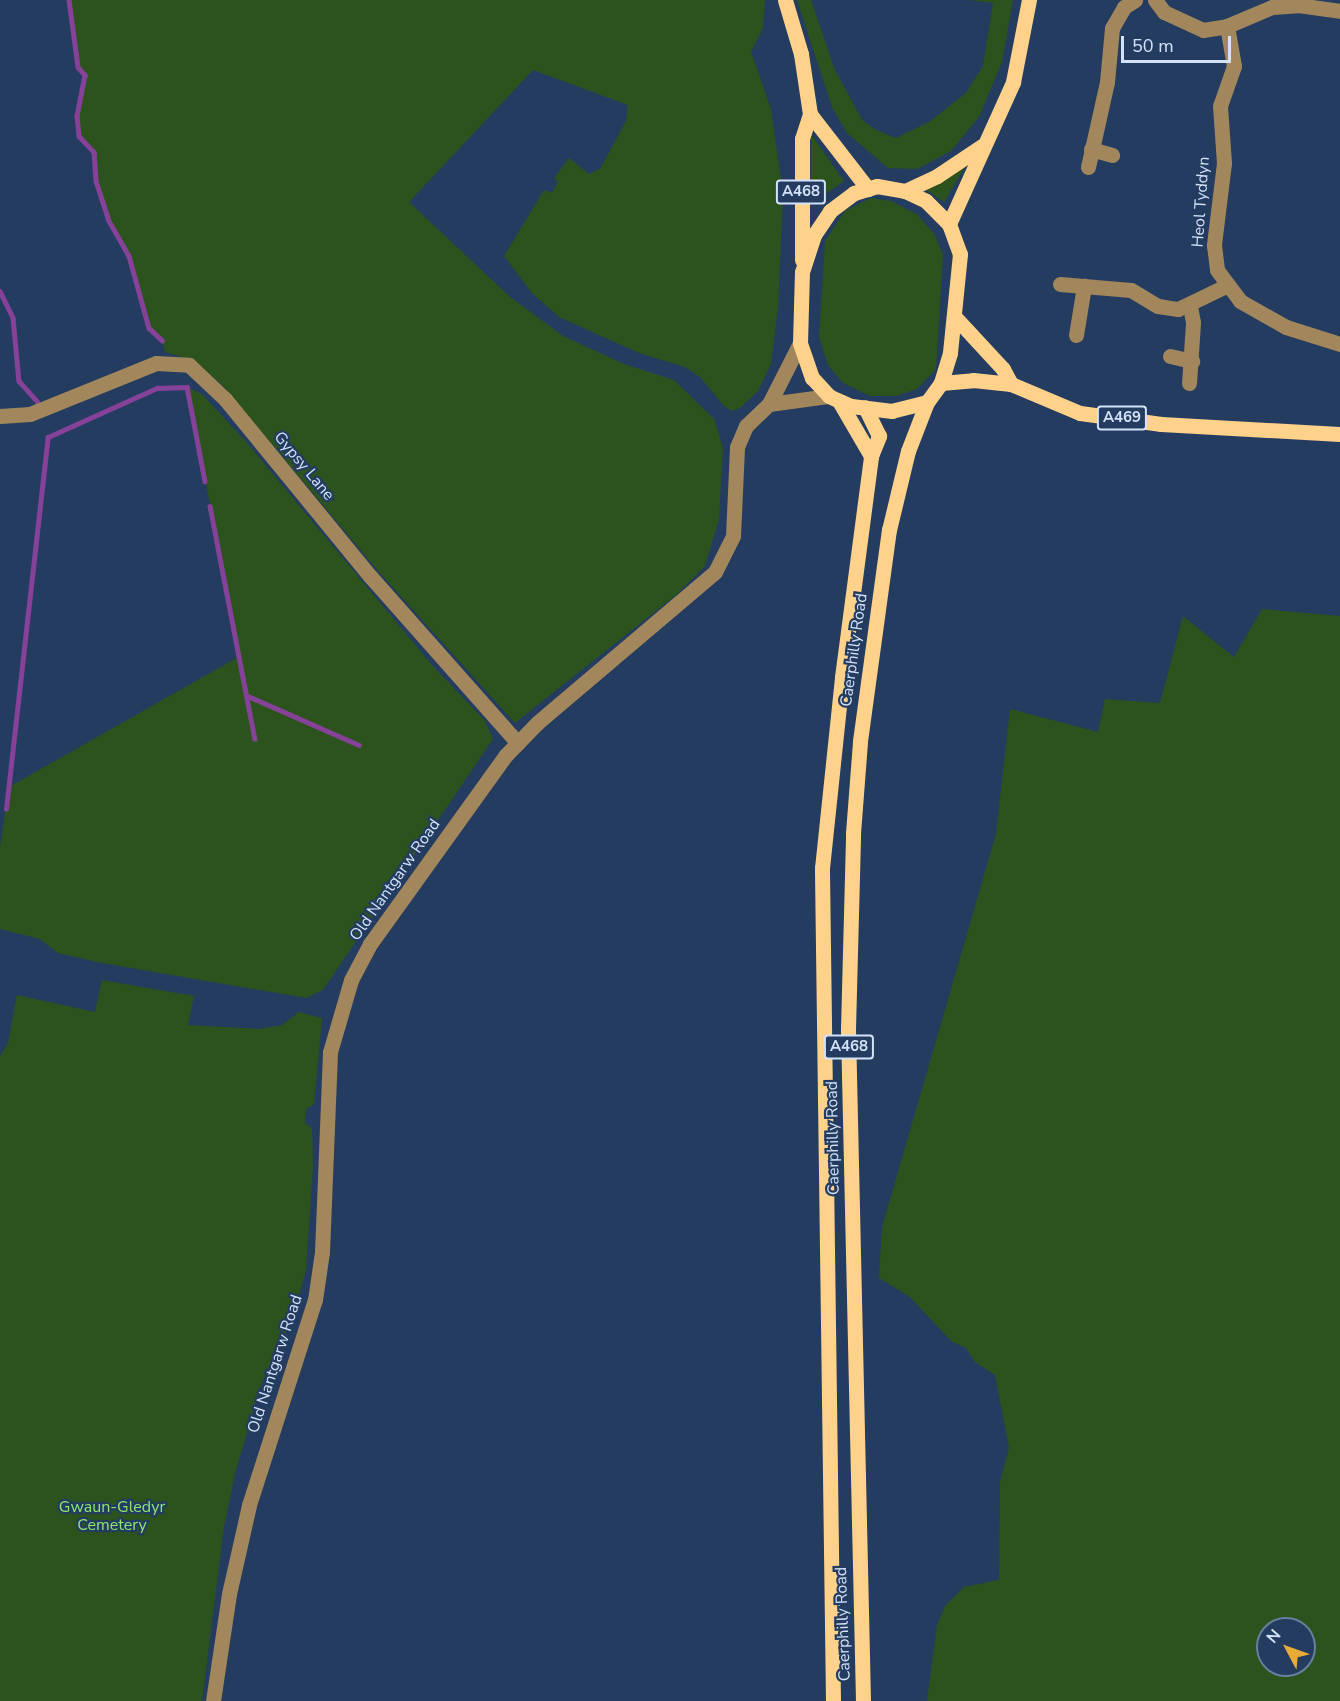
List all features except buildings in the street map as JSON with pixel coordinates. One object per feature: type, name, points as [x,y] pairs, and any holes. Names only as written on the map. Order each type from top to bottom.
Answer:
[{"type":"main road","name":"A468","points":[[785,0],[801,54],[810,114],[802,139],[802,272]]},
{"type":"main road","points":[[949,224],[982,146],[1013,82],[1029,0]]},
{"type":"main road","name":"A468","points":[[810,114],[868,189]]},
{"type":"main road","points":[[905,191],[937,176],[982,146]]},
{"type":"main road","points":[[834,399],[865,408],[892,411],[927,402],[941,384],[954,316],[960,254],[949,224],[926,201],[905,191],[877,186],[854,193],[830,211],[814,235],[802,272],[800,343],[812,378],[834,399],[871,456]]},
{"type":"main road","points":[[954,316],[1003,369],[1011,384]]},
{"type":"main road","name":"A469","points":[[941,384],[973,380],[1011,384],[1080,412],[1221,430],[1340,434]]},
{"type":"main road","name":"Caerphilly Road","points":[[863,1701],[848,1029],[853,833],[860,741],[889,530],[908,452],[927,402]]},
{"type":"main road","name":"Caerphilly Road","points":[[833,1701],[822,868],[829,779],[871,456],[879,436],[865,408]]},
{"type":"street","points":[[1088,167],[1107,82],[1112,28],[1124,7],[1135,0]]},
{"type":"street","points":[[1155,0],[1164,12],[1185,24],[1203,30],[1227,26],[1272,7],[1298,5],[1340,11]]},
{"type":"street","name":"Heol Tyddyn","points":[[1227,26],[1234,66],[1220,106],[1224,164],[1214,245],[1217,270],[1226,286],[1240,302],[1286,327],[1340,344]]},
{"type":"street","points":[[1091,149],[1112,155]]},
{"type":"street","points":[[1060,284],[1131,290],[1158,306],[1190,306],[1226,286]]},
{"type":"street","points":[[1076,335],[1084,286]]},
{"type":"street","points":[[1189,382],[1192,361],[1190,306]]},
{"type":"street","name":"Old Nantgarw Road","points":[[213,1701],[229,1594],[246,1516],[315,1300],[322,1252],[329,1063],[344,998],[370,944],[518,743],[715,572],[733,536],[736,447],[746,426],[769,404],[800,343]]},
{"type":"street","points":[[1170,356],[1192,361]]},
{"type":"street","name":"Gypsy Lane","points":[[0,416],[30,414],[156,363],[189,365],[225,399],[370,576],[518,743]]},
{"type":"street","points":[[769,404],[834,399]]},
{"type":"green space","points":[[69,0],[765,0],[763,28],[751,52],[771,109],[783,193],[778,307],[771,364],[758,391],[740,408],[732,411],[724,406],[700,377],[685,367],[639,353],[559,317],[532,293],[504,256],[544,190],[552,193],[558,182],[554,178],[569,158],[589,174],[600,169],[626,121],[628,105],[533,70],[409,202],[509,296],[563,336],[624,364],[674,380],[714,419],[723,448],[719,519],[705,566],[676,595],[515,723],[378,571],[224,387],[195,361],[165,352],[162,340],[149,328],[129,256],[108,218],[96,181],[94,152],[79,136],[77,116],[85,75],[78,67]]},
{"type":"green space","points":[[797,0],[811,0],[834,68],[862,120],[876,130],[896,138],[929,122],[966,93],[983,66],[993,3],[970,0],[1013,0],[1002,62],[979,117],[951,151],[917,169],[888,168],[847,133],[832,107]]},
{"type":"green space","points":[[813,137],[844,181],[811,204],[811,138]]},
{"type":"green space","points":[[963,165],[964,169],[944,202],[925,189]]},
{"type":"green space","points":[[871,198],[891,201],[918,215],[935,235],[943,255],[936,369],[917,389],[896,396],[870,396],[843,383],[828,365],[819,337],[825,241],[845,211]]},
{"type":"green space","points":[[187,387],[202,394],[247,443],[432,665],[485,721],[493,739],[323,990],[306,998],[102,963],[58,953],[40,939],[0,929],[0,847],[9,787],[240,656]]},
{"type":"green space","points":[[1262,609],[1340,616],[1340,1701],[927,1701],[937,1625],[945,1606],[964,1587],[999,1580],[1000,1482],[1009,1448],[995,1375],[975,1362],[966,1348],[951,1341],[910,1297],[879,1278],[882,1227],[996,834],[1010,709],[1098,732],[1105,699],[1160,703],[1183,616],[1234,657]]},
{"type":"green space","name":"Gwaun-Gledyr Cemetery","points":[[102,980],[194,996],[188,1025],[259,1029],[282,1025],[299,1012],[322,1018],[314,1104],[306,1109],[305,1123],[312,1128],[313,1166],[306,1270],[294,1313],[260,1387],[235,1474],[224,1527],[202,1701],[0,1701],[0,1056],[8,1043],[17,995],[95,1012]]},
{"type":"waterway","points":[[69,0],[78,67],[85,75],[77,116],[79,136],[94,152],[96,181],[108,219],[129,256],[149,328],[162,340]]},
{"type":"waterway","points":[[0,291],[13,318],[19,381],[37,401]]},
{"type":"waterway","points":[[6,809],[48,437],[157,388],[187,387],[205,481]]},
{"type":"waterway","points":[[210,506],[255,739]]},
{"type":"waterway","points":[[248,696],[359,745]]}]
